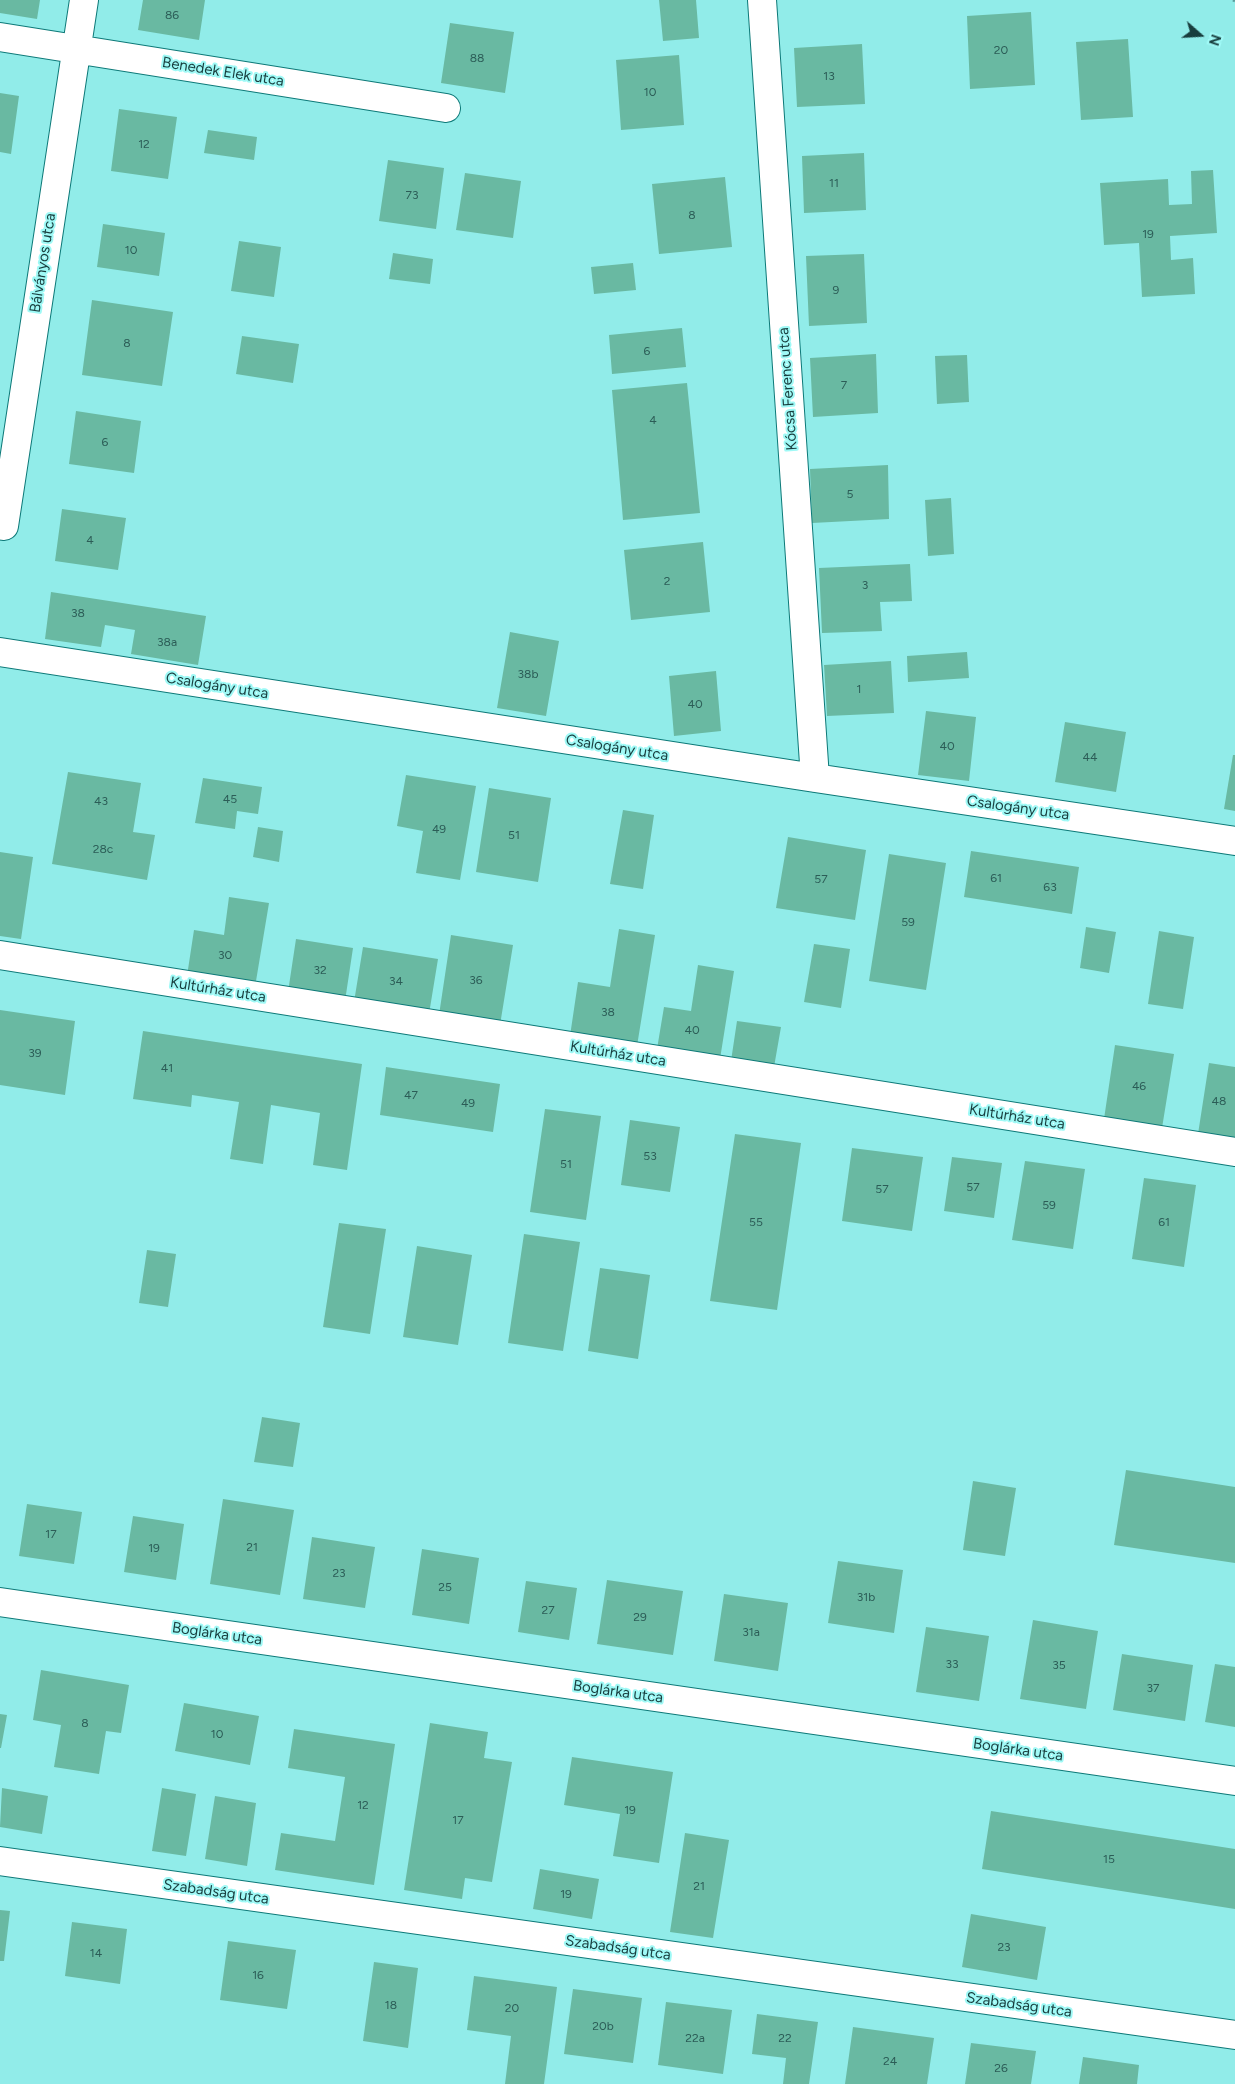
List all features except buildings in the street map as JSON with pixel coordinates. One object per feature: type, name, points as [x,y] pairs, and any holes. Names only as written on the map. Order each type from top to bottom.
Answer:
[{"type":"street","name":"Bálványos utca","points":[[4,526],[84,0]]},
{"type":"street","name":"Kócsa Ferenc utca","points":[[762,0],[815,778]]},
{"type":"street","name":"Benedek Elek utca","points":[[0,36],[446,108]]},
{"type":"street","name":"Csalogány utca","points":[[0,652],[1235,841]]},
{"type":"street","name":"Kultúrház utca","points":[[0,955],[1235,1152]]},
{"type":"street","name":"Boglárka utca","points":[[0,1602],[1235,1781]]},
{"type":"street","name":"Szabadság utca","points":[[0,1861],[1235,2035]]}]
